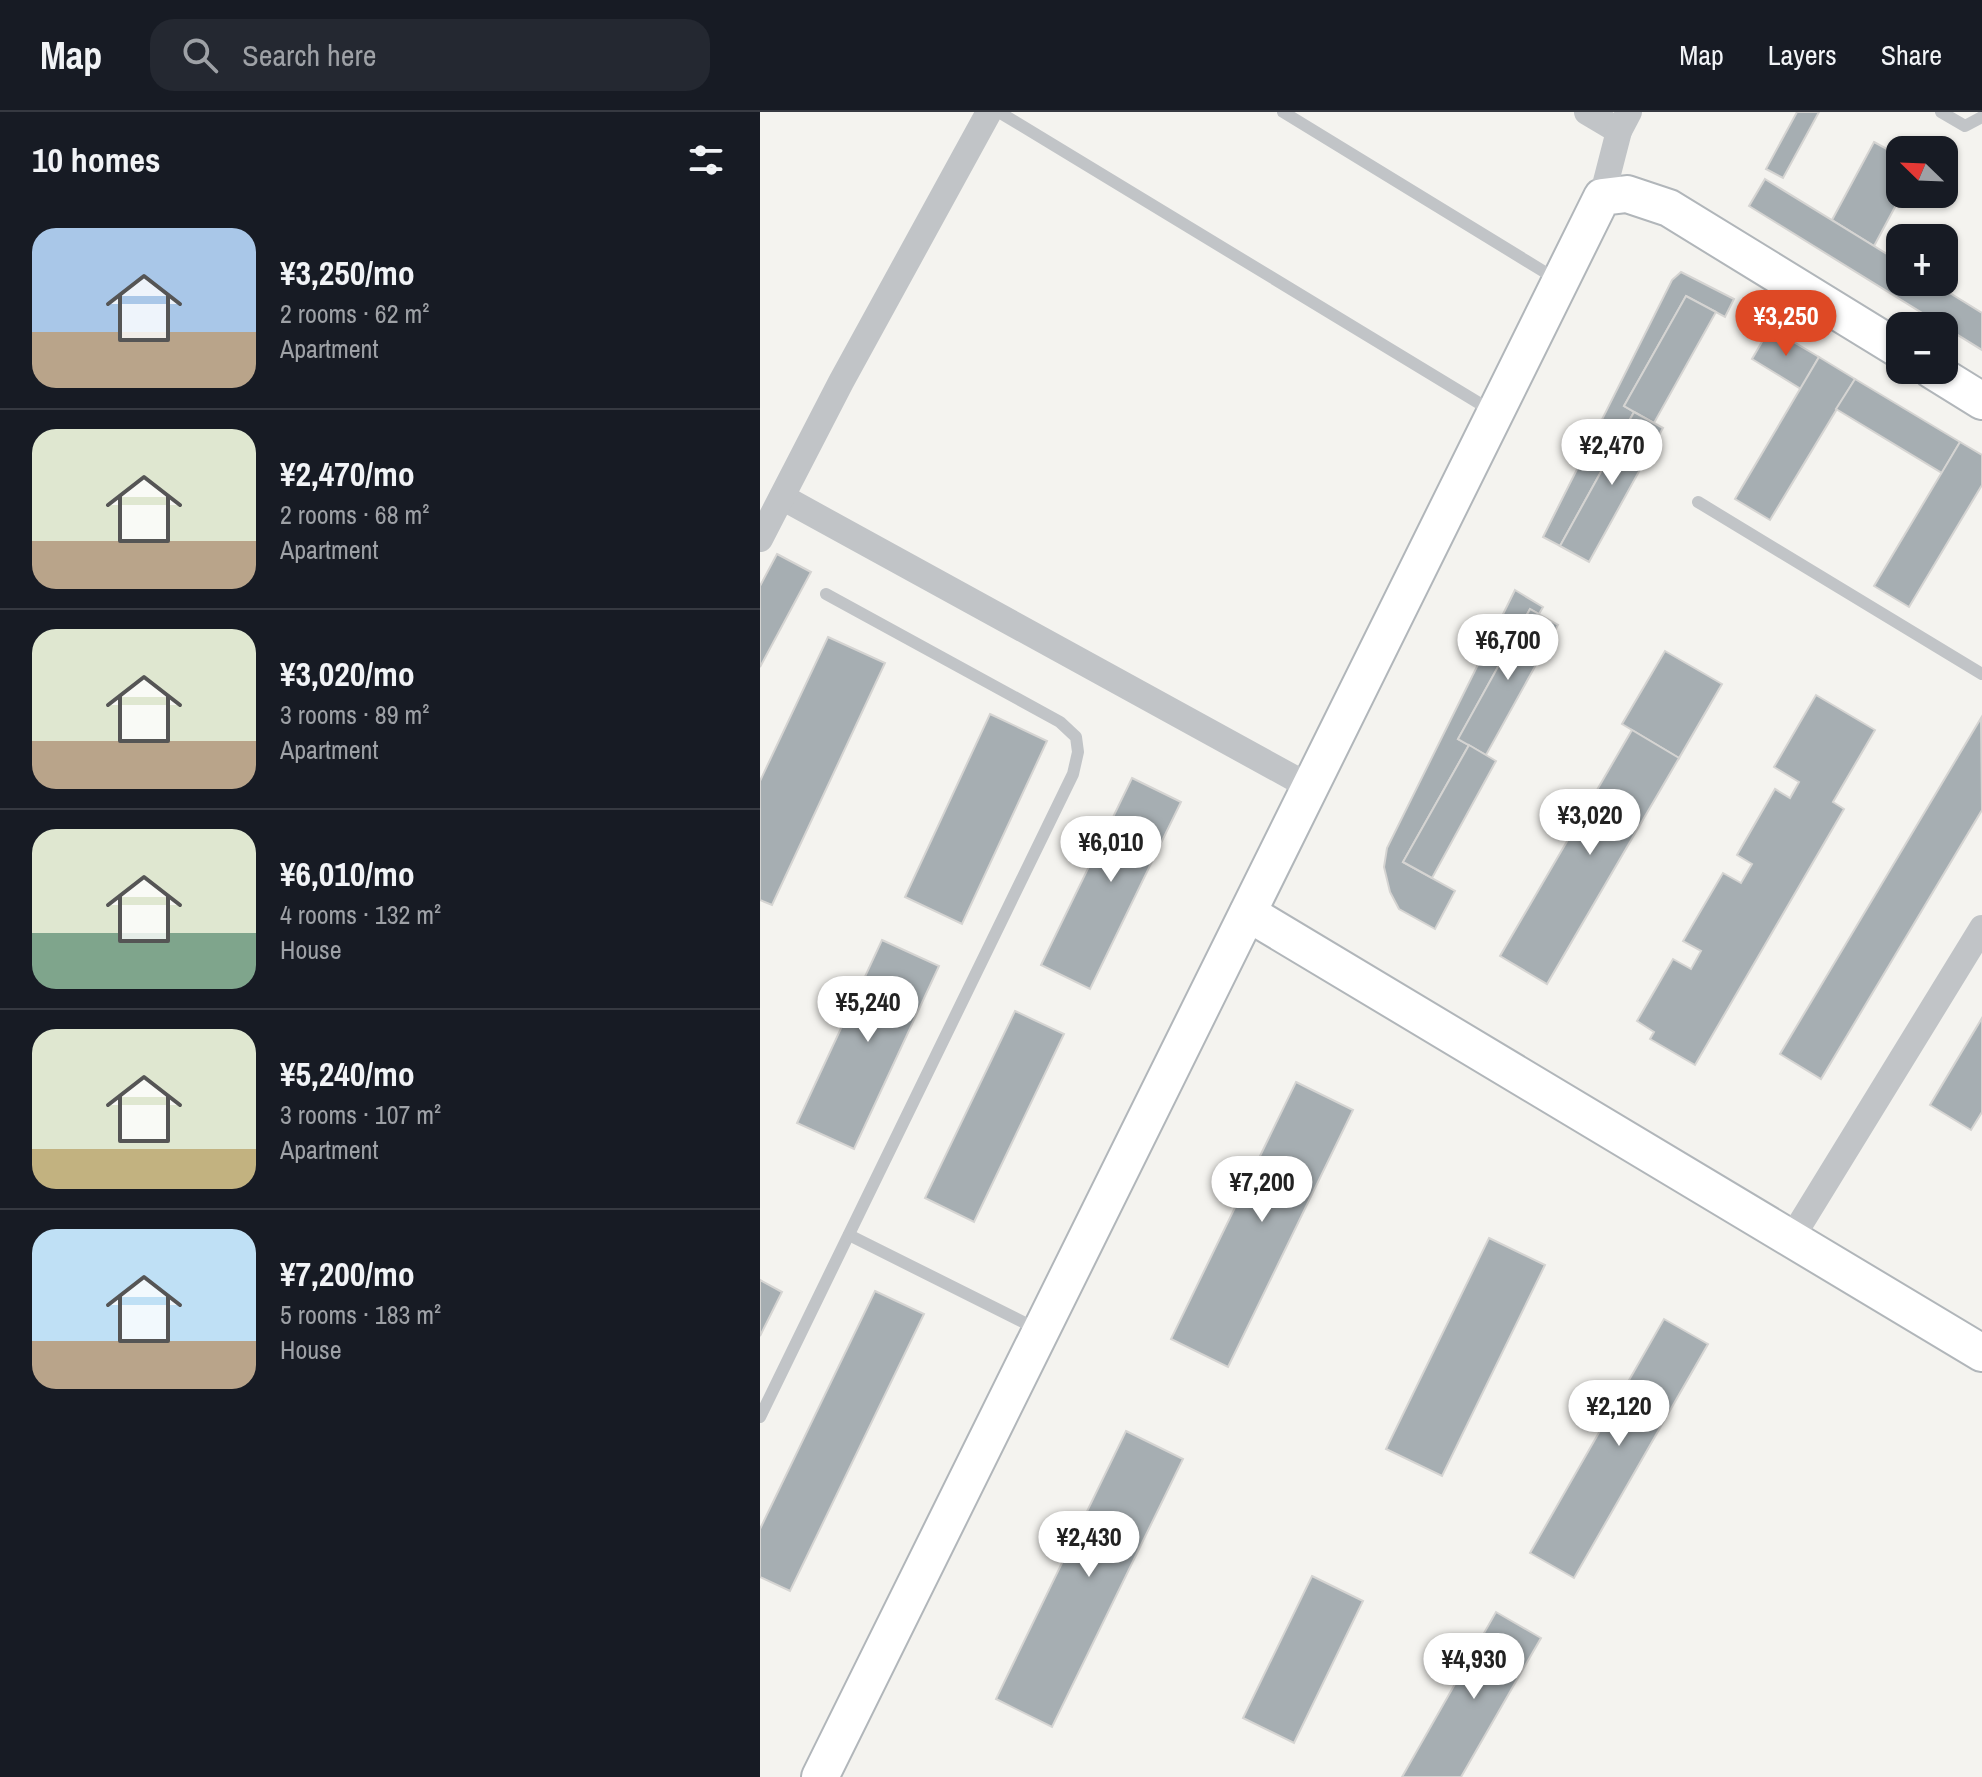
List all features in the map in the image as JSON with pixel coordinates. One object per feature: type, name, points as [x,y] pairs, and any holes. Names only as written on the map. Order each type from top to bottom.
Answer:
[{"type":"street","points":[[760,538],[841,382],[989,112]]},
{"type":"street","points":[[820,1777],[1602,197],[1624,121],[1587,112]]},
{"type":"street","points":[[1602,197],[1627,194],[1669,208],[1886,341]]},
{"type":"street","points":[[1955,384],[1982,401]]},
{"type":"street","points":[[782,497],[1310,787]]},
{"type":"street","points":[[1248,913],[1982,1353]]},
{"type":"street","points":[[1791,1239],[1982,928]]},
{"type":"lane","points":[[999,112],[1495,413]]},
{"type":"lane","points":[[1283,112],[1560,282]]},
{"type":"lane","points":[[1941,112],[1965,126],[1982,117]]},
{"type":"lane","points":[[1698,502],[1982,674]]},
{"type":"lane","points":[[760,1417],[1073,774],[1078,752],[1076,737],[1060,722],[826,594]]},
{"type":"lane","points":[[849,1235],[1041,1331]]},
{"type":"building","points":[[1797,112],[1819,112],[1783,178],[1766,169]]},
{"type":"building","points":[[1874,142],[1886,148],[1886,208],[1894,208],[1874,246],[1832,220]]},
{"type":"building","points":[[1765,179],[1886,253],[1886,291],[1749,206]]},
{"type":"building","points":[[1681,272],[1734,299],[1725,317],[1686,296],[1624,406],[1634,412],[1560,546],[1543,537],[1672,280]]},
{"type":"building","points":[[1686,296],[1716,312],[1654,423],[1624,406]]},
{"type":"building","points":[[1895,296],[1955,296],[1982,313],[1982,350],[1958,335],[1958,312],[1921,312]]},
{"type":"building","points":[[1770,328],[1819,357],[1801,389],[1752,359]]},
{"type":"building","points":[[1819,357],[1855,379],[1770,520],[1735,499]]},
{"type":"building","points":[[1855,379],[1960,442],[1942,473],[1836,409]]},
{"type":"building","points":[[1634,412],[1663,428],[1589,562],[1560,546]]},
{"type":"building","points":[[1960,442],[1982,455],[1982,485],[1909,607],[1874,586]]},
{"type":"building","points":[[777,554],[811,572],[760,667],[760,586]]},
{"type":"building","points":[[1515,590],[1543,607],[1539,614],[1530,609],[1458,739],[1469,745],[1403,862],[1455,891],[1435,929],[1399,909],[1390,892],[1384,867],[1387,848]]},
{"type":"building","points":[[1530,609],[1558,625],[1486,755],[1458,739]]},
{"type":"building","points":[[828,637],[885,663],[772,905],[760,900],[760,781]]},
{"type":"building","points":[[1665,651],[1722,684],[1679,758],[1622,724]]},
{"type":"building","points":[[1816,695],[1875,730],[1833,802],[1844,809],[1695,1065],[1650,1039],[1654,1032],[1637,1021],[1673,959],[1691,969],[1701,951],[1683,941],[1723,873],[1741,883],[1752,864],[1737,855],[1775,789],[1790,798],[1799,782],[1774,767]]},
{"type":"building","points":[[990,714],[1047,741],[962,924],[905,897]]},
{"type":"building","points":[[1981,718],[1982,810],[1821,1079],[1780,1054]]},
{"type":"building","points":[[1632,730],[1679,758],[1547,984],[1500,956]]},
{"type":"building","points":[[1469,745],[1496,761],[1432,878],[1403,862]]},
{"type":"building","points":[[1132,778],[1181,802],[1090,989],[1041,965]]},
{"type":"building","points":[[882,940],[939,966],[854,1149],[797,1123]]},
{"type":"building","points":[[1015,1011],[1064,1034],[974,1222],[925,1198]]},
{"type":"building","points":[[1982,1018],[1982,1112],[1971,1130],[1930,1105]]},
{"type":"building","points":[[1296,1082],[1353,1110],[1228,1367],[1171,1339]]},
{"type":"building","points":[[1489,1238],[1545,1265],[1442,1476],[1386,1449]]},
{"type":"building","points":[[760,1280],[782,1292],[760,1336]]},
{"type":"building","points":[[875,1291],[924,1314],[790,1591],[760,1577],[760,1529]]},
{"type":"building","points":[[1664,1319],[1708,1344],[1574,1578],[1530,1553]]},
{"type":"building","points":[[1126,1431],[1183,1459],[1052,1727],[996,1699]]},
{"type":"building","points":[[1312,1576],[1363,1601],[1294,1743],[1243,1718]]},
{"type":"building","points":[[1496,1612],[1541,1638],[1461,1777],[1402,1777]]}]
